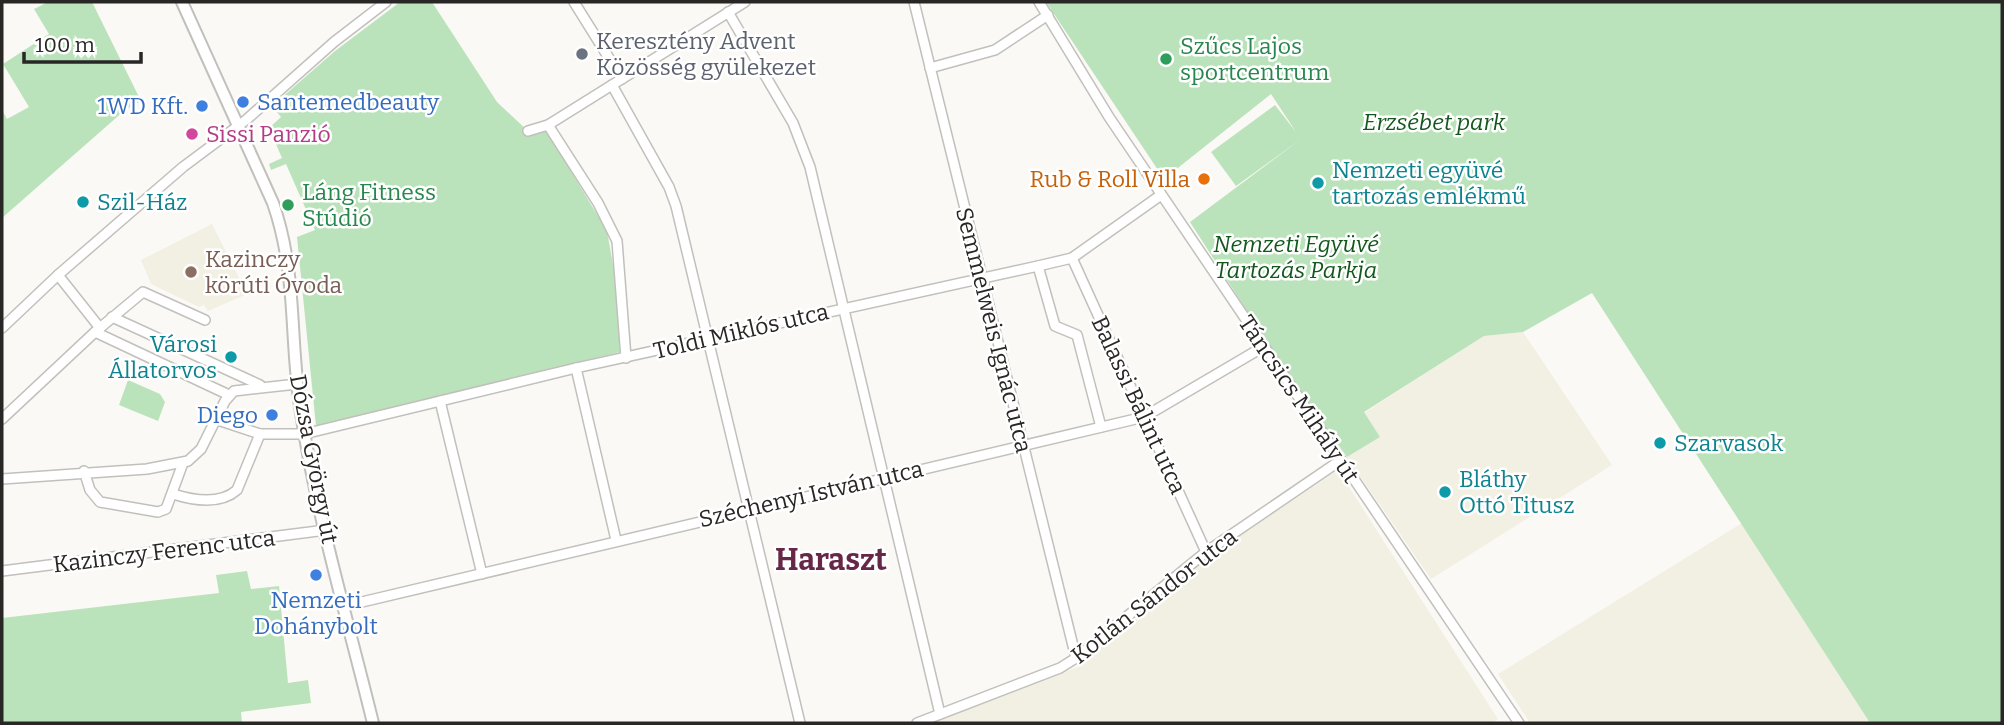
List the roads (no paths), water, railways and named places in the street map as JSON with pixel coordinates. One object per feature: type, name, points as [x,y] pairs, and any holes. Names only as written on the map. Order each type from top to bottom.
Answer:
[{"type":"main road","name":"Dózsa György út","points":[[182,2],[273,203],[284,237],[290,264],[304,434],[373,723]]},
{"type":"street","points":[[2,328],[58,275],[386,2]]},
{"type":"street","points":[[574,2],[622,79]]},
{"type":"street","points":[[528,131],[548,125],[745,2]]},
{"type":"street","name":"Semmelweis Ignác utca","points":[[914,2],[1076,658]]},
{"type":"street","name":"Táncsics Mihály út","points":[[1039,2],[1109,117],[1519,723]]},
{"type":"street","points":[[728,12],[802,142],[844,307],[940,714]]},
{"type":"street","points":[[930,68],[995,50],[1048,15]]},
{"type":"street","points":[[612,85],[673,197],[800,723]]},
{"type":"street","points":[[548,125],[598,203],[617,241],[626,358]]},
{"type":"street","name":"Toldi Miklós utca","points":[[260,435],[304,434],[576,368],[1072,258],[1161,195]]},
{"type":"street","name":"Balassi Bálint utca","points":[[1072,258],[1206,552]]},
{"type":"street","points":[[1038,265],[1055,326],[1077,335],[1101,427]]},
{"type":"street","points":[[58,275],[97,330],[229,396]]},
{"type":"street","points":[[2,419],[97,330],[143,292],[205,320]]},
{"type":"street","points":[[112,317],[262,386]]},
{"type":"street","name":"Széchenyi István utca","points":[[345,606],[749,508],[1144,417],[1264,347]]},
{"type":"street","points":[[576,368],[616,540]]},
{"type":"street","points":[[2,479],[84,471],[147,469],[183,463],[201,449],[215,419],[234,391],[298,384]]},
{"type":"street","points":[[440,401],[482,573]]},
{"type":"street","points":[[173,494],[196,499],[232,495],[237,490],[260,435],[215,419]]},
{"type":"street","name":"Kotlán Sándor utca","points":[[917,723],[1060,668],[1076,658],[1206,552],[1341,460]]},
{"type":"street","points":[[84,471],[90,490],[100,502],[163,511],[173,494],[183,463]]},
{"type":"street","name":"Kazinczy Ferenc utca","points":[[2,571],[326,530]]},
{"type":"place","name":"Keresztény Advent Közösség gyülekezet","points":[[582,54]]},
{"type":"place","name":"Szűcs Lajos sportcentrum","points":[[1166,59]]},
{"type":"place","name":"Santemedbeauty","points":[[243,102]]},
{"type":"place","name":"1WD Kft.","points":[[202,106]]},
{"type":"place","name":"Sissi Panzió","points":[[192,134]]},
{"type":"place","name":"Rub & Roll Villa","points":[[1204,179]]},
{"type":"place","name":"Nemzeti együvé tartozás emlékmű","points":[[1318,183]]},
{"type":"place","name":"Szil-Ház","points":[[83,202]]},
{"type":"place","name":"Láng Fitness Stúdió","points":[[288,205]]},
{"type":"place","name":"Kazinczy körúti Óvoda","points":[[191,272]]},
{"type":"place","name":"Városi Állatorvos","points":[[231,357]]},
{"type":"place","name":"Diego","points":[[272,415]]},
{"type":"place","name":"Szarvasok","points":[[1660,443]]},
{"type":"place","name":"Bláthy Ottó Titusz","points":[[1445,492]]},
{"type":"place","name":"Nemzeti Dohánybolt","points":[[316,575]]},
{"type":"district","name":"Haraszt","points":[[831,560]]},
{"type":"park label","name":"Erzsébet park","points":[[1434,122]]},
{"type":"park label","name":"Nemzeti Együvé Tartozás Parkja","points":[[1296,257]]}]
